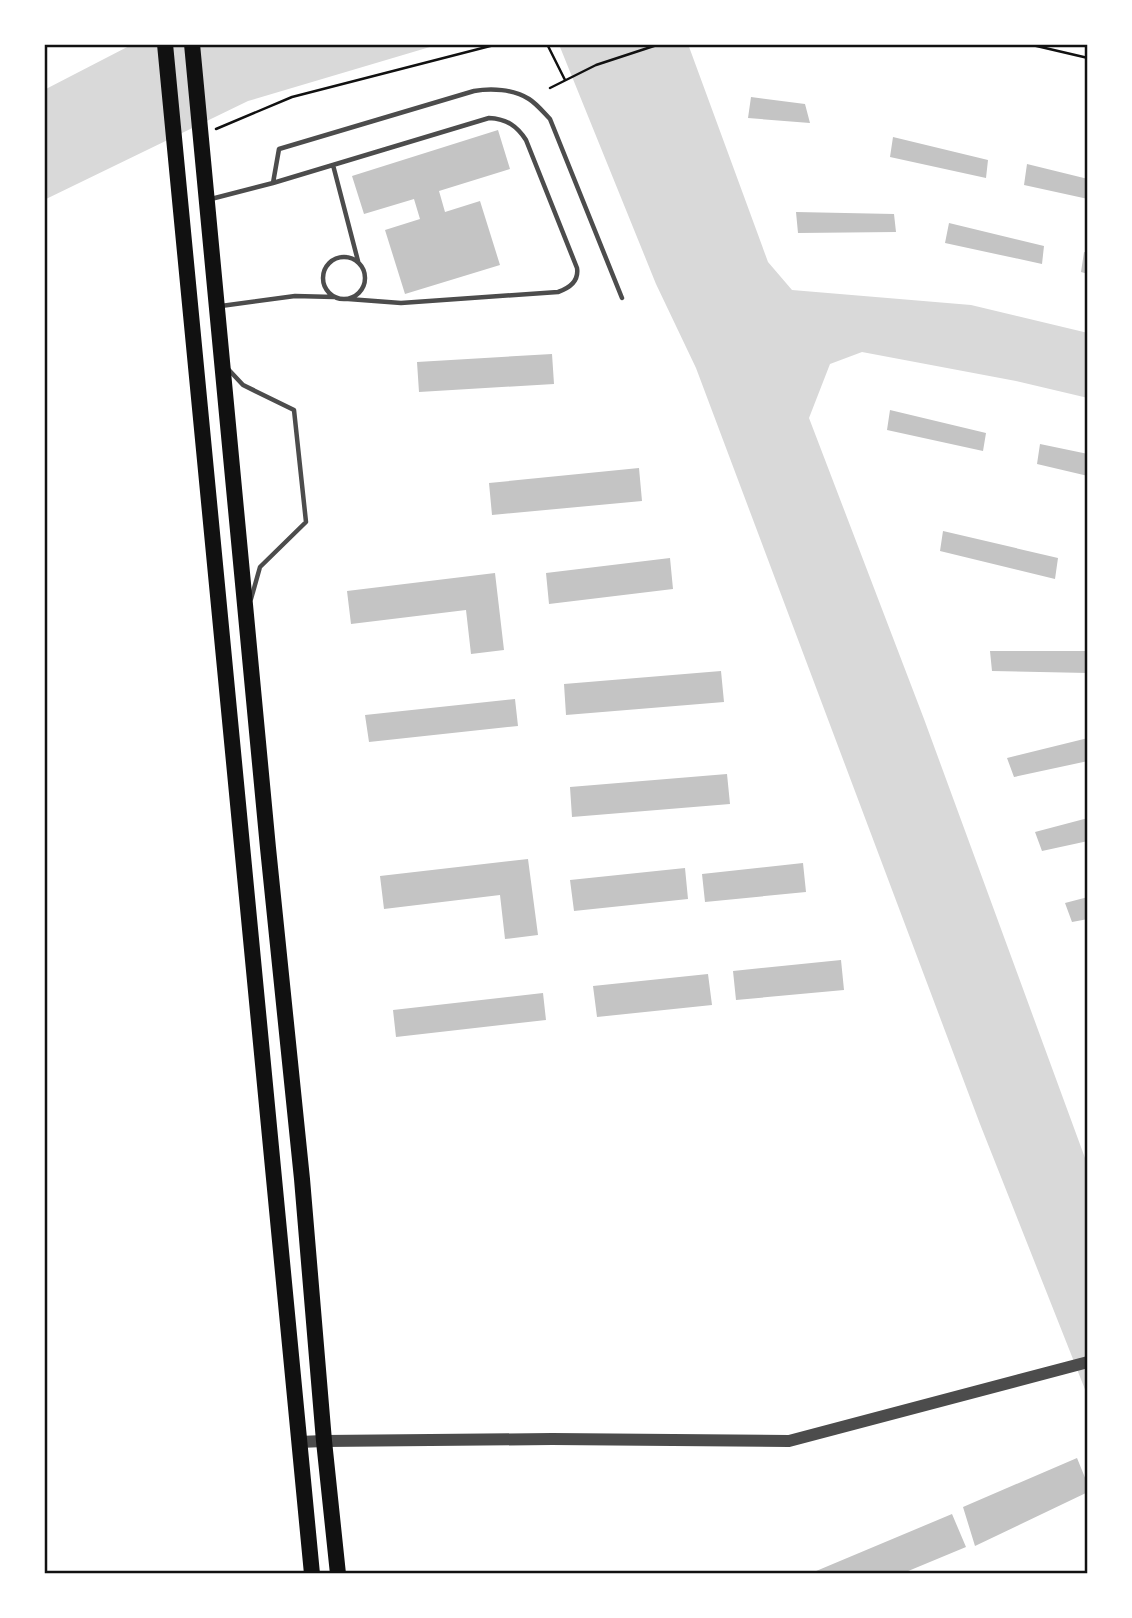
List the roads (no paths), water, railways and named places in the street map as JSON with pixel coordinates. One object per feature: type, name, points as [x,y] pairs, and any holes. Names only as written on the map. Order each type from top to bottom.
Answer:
[{"type":"main road","points":[[165,44],[312,1574]]},
{"type":"main road","points":[[192,44],[338,1574]]},
{"type":"street","points":[[299,1442],[552,1439],[789,1441],[1088,1362]]},
{"type":"lane","points":[[273,183],[279,149],[474,91],[488,89],[515,93],[529,99],[550,119],[622,298]]},
{"type":"lane","points":[[207,200],[273,183],[489,118],[511,123],[521,132],[578,274],[573,285],[558,292],[401,303],[348,299]]},
{"type":"lane","points":[[333,165],[365,280],[355,297],[341,300],[328,293],[322,279],[326,265],[338,257],[358,261]]},
{"type":"lane","points":[[217,306],[295,296],[334,297]]},
{"type":"lane","points":[[222,362],[243,386],[294,410],[306,522],[260,567],[246,616]]}]
